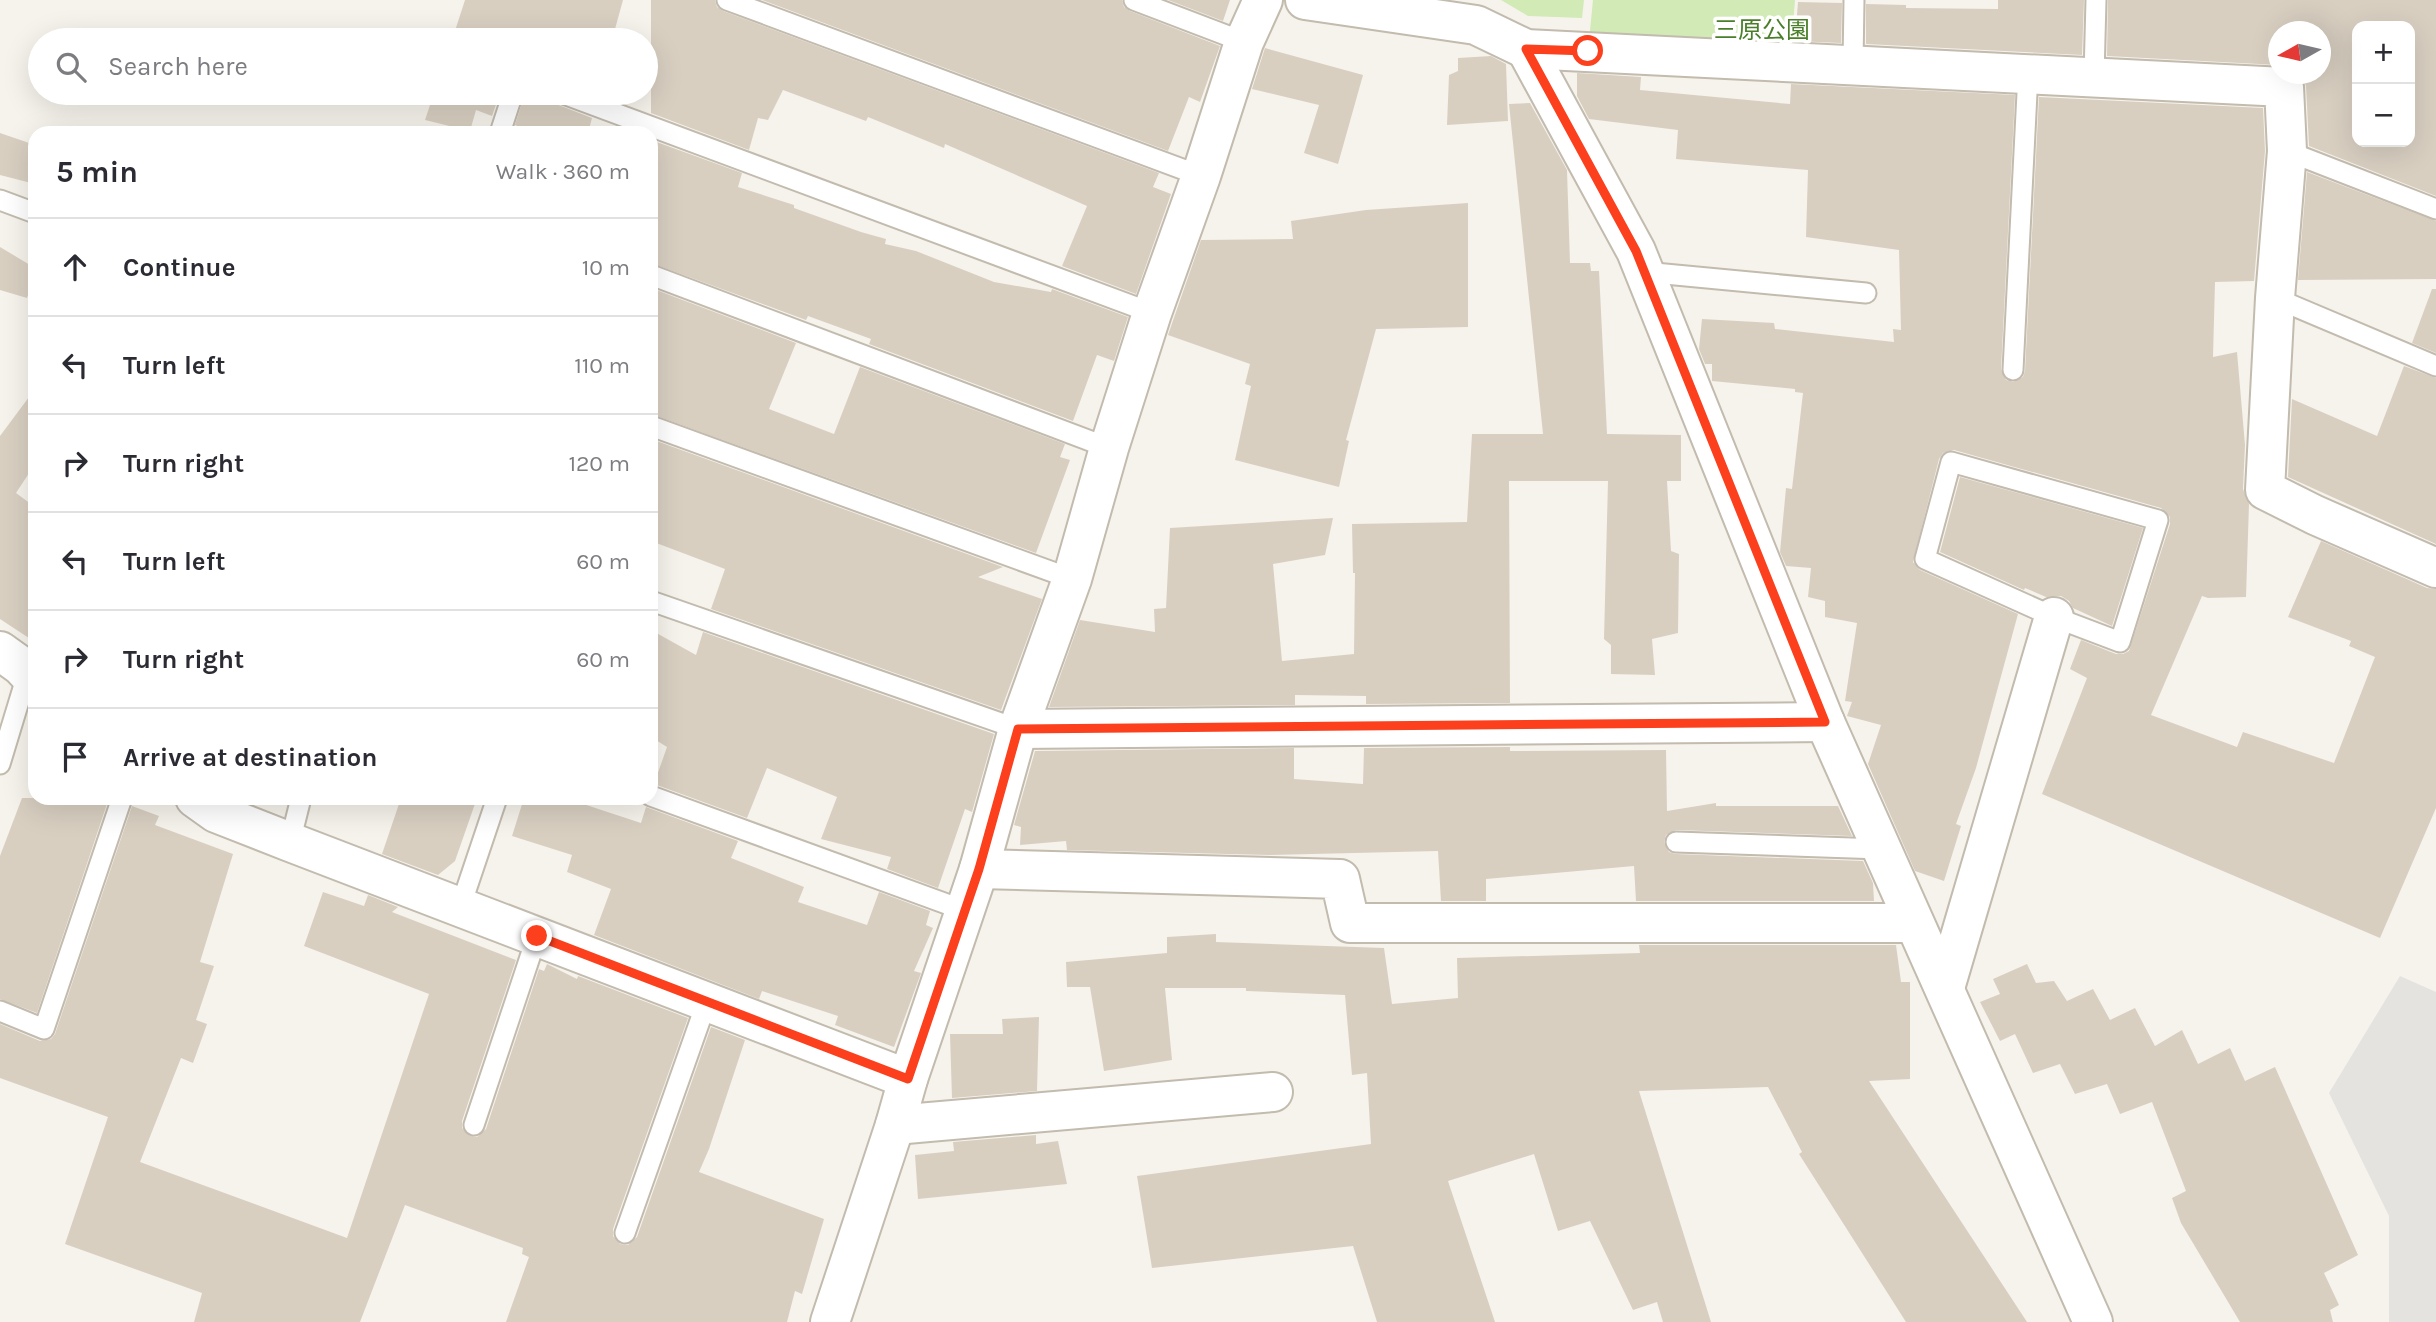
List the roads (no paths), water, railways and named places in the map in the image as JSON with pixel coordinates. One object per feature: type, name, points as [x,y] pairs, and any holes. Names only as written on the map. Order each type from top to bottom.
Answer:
[{"type":"street","points":[[830,1322],[908,1079],[966,911],[1018,729],[1072,579],[1108,448],[1152,313],[1201,176],[1244,42],[1263,0]]},
{"type":"street","points":[[1304,0],[1476,25],[1526,49],[2284,87],[2287,151],[2275,298],[2265,490],[2436,568]]},
{"type":"street","points":[[1526,49],[1636,251],[1825,722],[2093,1322]]},
{"type":"street","points":[[1945,988],[2054,617]]},
{"type":"street","points":[[1018,729],[1825,722]]},
{"type":"street","points":[[205,805],[216,813],[290,842],[908,1079]]},
{"type":"street","points":[[979,869],[1340,878],[1350,923],[1913,923]]},
{"type":"street","points":[[895,1125],[1273,1092]]},
{"type":"lane","points":[[727,0],[1201,176]]},
{"type":"lane","points":[[1134,0],[1244,42]]},
{"type":"lane","points":[[1853,64],[1854,0]]},
{"type":"lane","points":[[2094,76],[2096,0]]},
{"type":"lane","points":[[2013,370],[2028,73]]},
{"type":"lane","points":[[502,126],[509,105]]},
{"type":"lane","points":[[593,105],[650,126]]},
{"type":"lane","points":[[658,129],[1152,313]]},
{"type":"lane","points":[[2287,151],[2436,209]]},
{"type":"lane","points":[[0,200],[28,210]]},
{"type":"lane","points":[[1644,272],[1866,293]]},
{"type":"lane","points":[[658,278],[1108,448]]},
{"type":"lane","points":[[2275,298],[2436,366]]},
{"type":"lane","points":[[658,429],[1072,579]]},
{"type":"lane","points":[[1951,462],[2158,520],[2120,642],[2054,617],[1925,559],[1951,462]]},
{"type":"lane","points":[[658,603],[1018,729]]},
{"type":"lane","points":[[0,764],[24,663]]},
{"type":"lane","points":[[658,799],[966,911]]},
{"type":"lane","points":[[0,1011],[44,1029],[120,805]]},
{"type":"lane","points":[[290,842],[299,805]]},
{"type":"lane","points":[[460,908],[495,805]]},
{"type":"lane","points":[[1676,842],[1881,849]]},
{"type":"lane","points":[[474,1125],[537,936]]},
{"type":"lane","points":[[625,1233],[708,1001]]},
{"type":"park label","name":"三原公園","points":[[1762,30]]}]
